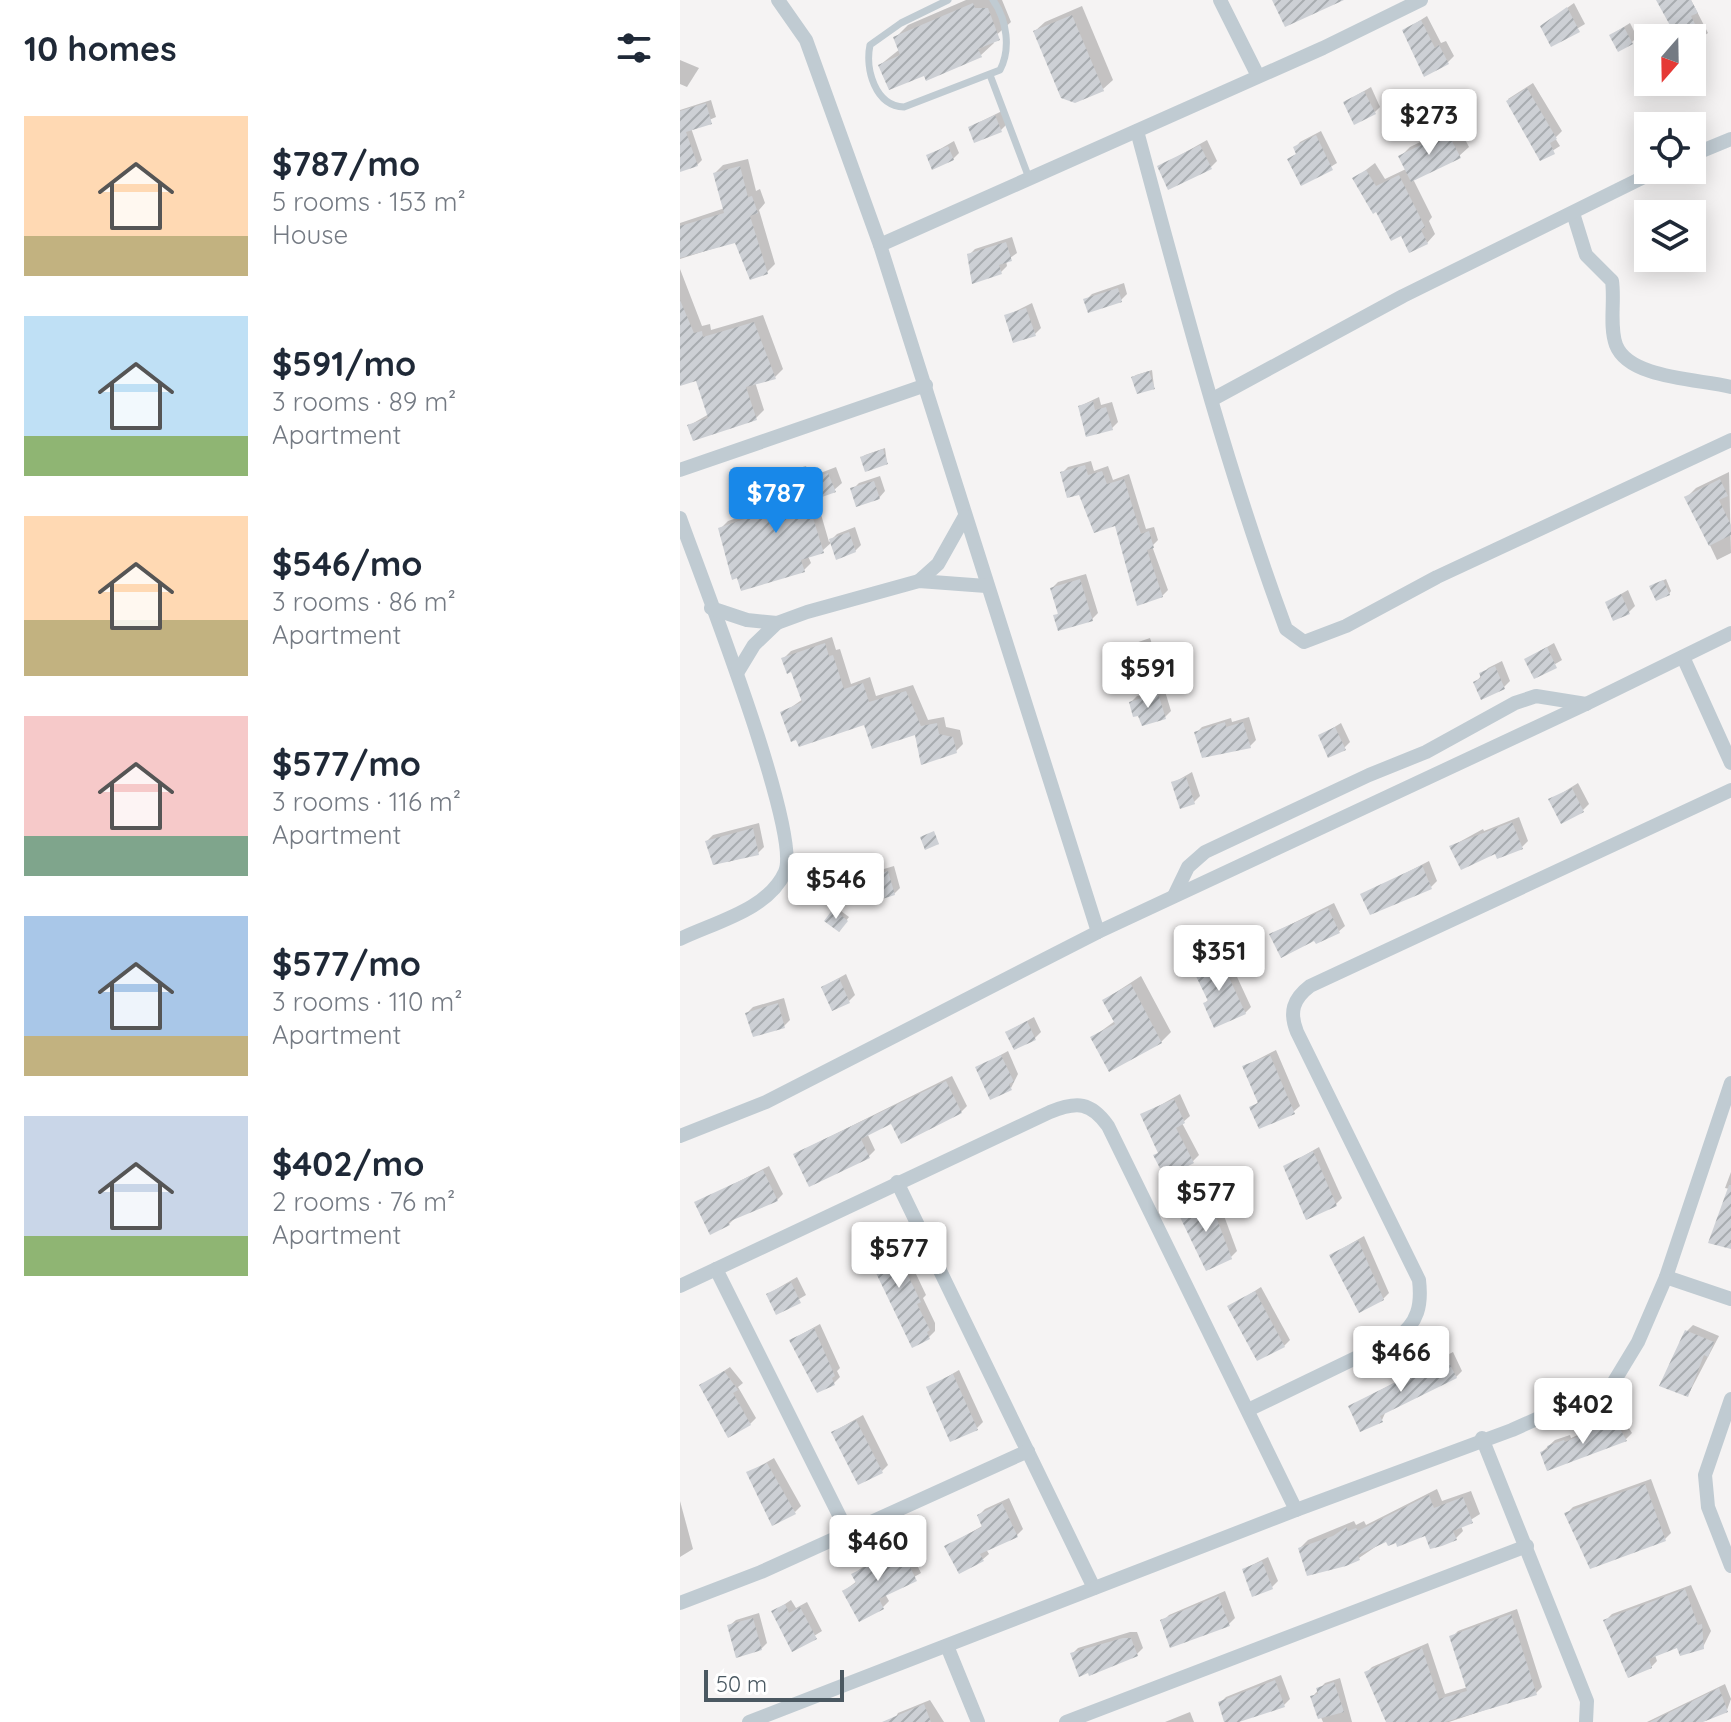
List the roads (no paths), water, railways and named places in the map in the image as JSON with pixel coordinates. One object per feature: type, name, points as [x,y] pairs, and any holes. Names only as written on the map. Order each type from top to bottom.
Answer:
[{"type":"street","points":[[778,0],[806,40],[880,245],[1098,932]]},
{"type":"street","points":[[1220,0],[1258,76]]},
{"type":"street","points":[[880,245],[1030,180],[1421,0]]},
{"type":"street","points":[[1137,131],[1179,294],[1213,399],[1251,535],[1286,629],[1304,642],[1346,626],[1437,577],[1731,440]]},
{"type":"street","points":[[1706,149],[1731,139]]},
{"type":"street","points":[[1213,399],[1403,296],[1634,182]]},
{"type":"street","points":[[1573,213],[1586,255],[1612,281],[1615,344],[1626,359],[1660,374],[1731,387]]},
{"type":"street","points":[[680,470],[926,385]]},
{"type":"street","points":[[919,581],[938,564],[965,516]]},
{"type":"street","points":[[680,518],[765,755],[785,845],[786,870],[760,903],[680,939]]},
{"type":"street","points":[[711,608],[747,620],[777,623],[919,581],[986,586]]},
{"type":"street","points":[[737,673],[754,645],[777,623]]},
{"type":"street","points":[[680,1136],[766,1102],[1098,932],[1731,633]]},
{"type":"street","points":[[1683,657],[1731,763]]},
{"type":"street","points":[[1174,896],[1188,867],[1205,852],[1426,752],[1515,703],[1536,696],[1586,704]]},
{"type":"street","points":[[1248,1410],[1397,1338],[1409,1329],[1416,1318],[1421,1296],[1419,1280],[1297,1032],[1292,1012],[1294,1002],[1310,986],[1731,790]]},
{"type":"street","points":[[1309,803],[1318,829]]},
{"type":"street","points":[[749,1722],[1482,1438],[1512,1430],[1612,1385],[1638,1342],[1666,1277],[1728,1104],[1731,1083]]},
{"type":"street","points":[[680,1286],[1050,1112],[1077,1103],[1088,1106],[1108,1126],[1296,1510]]},
{"type":"street","points":[[897,1182],[1094,1588]]},
{"type":"street","points":[[716,1269],[848,1533]]},
{"type":"street","points":[[1666,1277],[1731,1299]]},
{"type":"street","points":[[1731,1399],[1705,1475],[1708,1507],[1731,1566]]},
{"type":"street","points":[[1482,1438],[1587,1701],[1586,1722]]},
{"type":"street","points":[[680,1603],[848,1533],[1028,1451]]},
{"type":"street","points":[[1066,1722],[1527,1546]]},
{"type":"street","points":[[947,1646],[978,1722]]},
{"type":"lane","points":[[948,0],[901,23],[870,45],[867,61],[882,101],[893,107],[904,107],[1000,70],[1006,59],[1005,25],[993,0]]},
{"type":"lane","points":[[990,75],[1030,180]]}]
